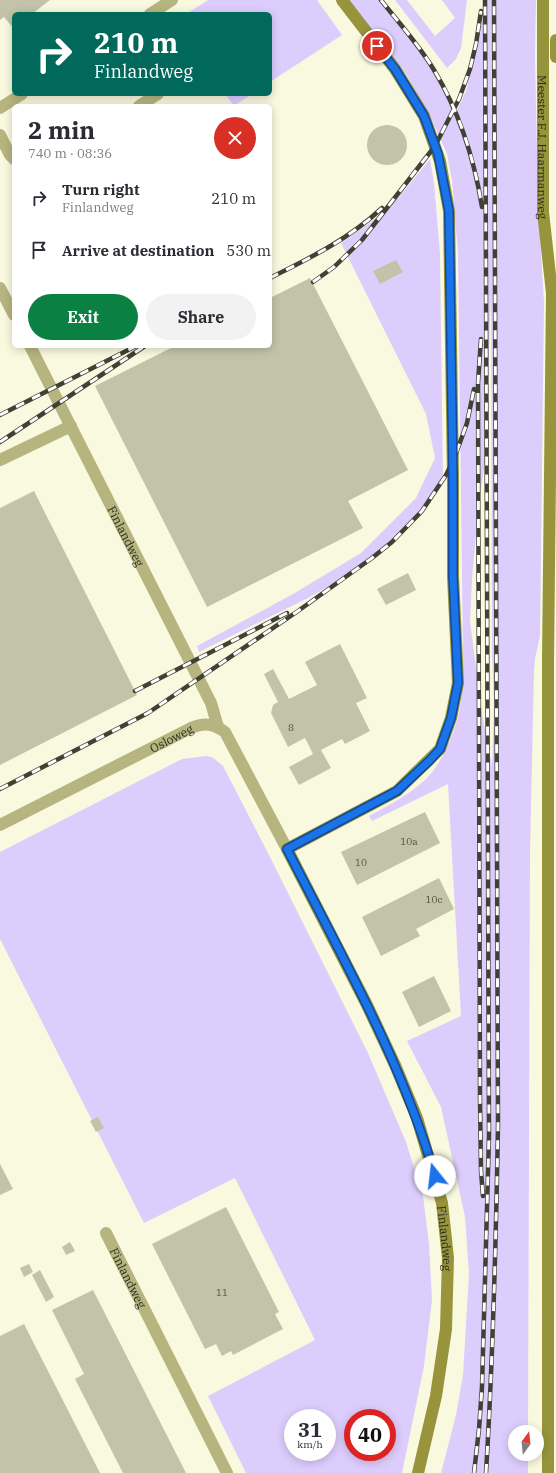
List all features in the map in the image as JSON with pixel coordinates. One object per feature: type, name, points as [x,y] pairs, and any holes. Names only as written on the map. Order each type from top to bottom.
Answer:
[{"type":"street","points":[[155,12],[172,0]]},
{"type":"street","points":[[218,727],[225,732],[235,749],[287,849],[397,791],[440,749],[451,718],[458,683],[453,576],[449,211],[438,154],[424,116],[395,69],[342,0]]},
{"type":"street","name":"Meester F.J. Haarmanweg","points":[[542,0],[544,212],[552,293],[554,369],[548,661],[548,1473]]},
{"type":"street","points":[[556,40],[556,57]]},
{"type":"street","points":[[0,108],[19,96]]},
{"type":"street","points":[[142,104],[155,96]]},
{"type":"street","points":[[0,135],[12,157]]},
{"type":"street","name":"Meester F.J. Haarmanweg","points":[[552,293],[556,262]]},
{"type":"street","points":[[0,288],[12,311]]},
{"type":"street","name":"Finlandweg","points":[[31,348],[211,703],[218,727]]},
{"type":"street","points":[[0,460],[71,426]]},
{"type":"street","name":"Osloweg","points":[[0,825],[191,728],[200,724],[209,724],[218,727]]},
{"type":"street","name":"Finlandweg","points":[[287,849],[367,1005],[395,1065],[417,1118],[442,1203],[448,1258],[446,1329],[436,1396],[418,1473]]},
{"type":"street","name":"Finlandweg","points":[[106,1233],[227,1473]]},
{"type":"shaded area","points":[[208,0],[317,0],[342,35],[272,81],[272,12],[189,12]]},
{"type":"shaded area","points":[[348,0],[382,0],[413,40],[432,68],[456,112],[466,91],[487,0],[536,0],[535,57],[538,202],[544,302],[540,636],[534,671],[530,853],[528,1425],[508,1425],[508,1461],[528,1461],[528,1473],[441,1473],[456,1415],[463,1375],[469,1274],[465,1217],[441,1107],[407,1041],[461,1016],[448,784],[372,821],[369,816],[398,800],[418,786],[438,764],[453,734],[459,712],[463,685],[458,253],[452,181],[447,154],[431,118],[406,74]],"holes":[[[491,295],[492,653],[494,704],[492,766],[482,714],[470,621],[479,500],[485,463]]]},
{"type":"shaded area","points":[[395,0],[407,0],[435,36],[455,18],[442,0],[467,0],[461,48],[456,59],[447,68]]},
{"type":"shaded area","points":[[226,96],[249,96],[237,104],[232,104]]},
{"type":"shaded area","points":[[430,159],[434,183],[440,254],[443,482],[432,499],[402,534],[366,565],[308,598],[199,652],[197,646],[293,594],[361,553],[416,498],[435,458],[426,414],[341,243],[371,222],[399,197]]},
{"type":"shaded area","points":[[206,756],[212,757],[223,766],[368,1053],[406,1142],[423,1196],[429,1244],[432,1300],[424,1366],[402,1473],[246,1473],[208,1396],[315,1340],[235,1178],[144,1223],[0,939],[0,852],[182,759]]},
{"type":"building","points":[[0,0],[50,0],[35,12],[12,12],[12,27],[4,17],[0,20]]},
{"type":"building","points":[[387,125],[401,131],[407,145],[401,159],[387,165],[373,159],[367,145],[373,131]]},
{"type":"building","points":[[396,260],[403,272],[380,284],[373,271]]},
{"type":"building","points":[[310,278],[408,470],[348,501],[363,528],[207,607],[95,386],[171,348],[272,348],[272,297]]},
{"type":"building","points":[[34,491],[137,695],[0,765],[0,508]]},
{"type":"building","points":[[408,573],[416,590],[386,605],[377,589]]},
{"type":"building","points":[[340,644],[367,698],[356,703],[370,731],[345,744],[342,739],[321,750],[331,768],[299,785],[289,767],[313,754],[305,738],[288,747],[271,713],[273,705],[278,702],[264,674],[273,669],[289,699],[317,685],[305,662]]},
{"type":"building","points":[[425,812],[440,843],[357,885],[341,852]]},
{"type":"building","points":[[439,878],[454,909],[416,929],[420,936],[381,956],[362,917]]},
{"type":"building","points":[[434,976],[451,1011],[419,1027],[402,992]]},
{"type":"building","points":[[98,1117],[104,1128],[96,1132],[90,1121]]},
{"type":"building","points":[[0,1164],[13,1189],[0,1195]]},
{"type":"building","points":[[226,1207],[279,1312],[275,1314],[283,1329],[233,1355],[231,1351],[222,1356],[216,1344],[205,1349],[152,1244]]},
{"type":"building","points":[[70,1242],[75,1251],[66,1255],[62,1247]]},
{"type":"building","points":[[29,1264],[33,1272],[24,1277],[20,1268]]},
{"type":"building","points":[[40,1270],[54,1297],[46,1302],[32,1275]]},
{"type":"building","points":[[93,1290],[186,1473],[123,1473],[75,1379],[84,1374],[52,1310]]},
{"type":"building","points":[[24,1324],[100,1473],[0,1473],[0,1336]]},
{"type":"railway","points":[[381,0],[428,61],[443,86],[459,119],[465,136],[475,171],[482,207]]},
{"type":"railway","points":[[474,1473],[482,1387],[489,1136],[485,0]]},
{"type":"railway","points":[[486,1473],[491,1386],[498,1125],[494,0]]},
{"type":"railway","points":[[313,282],[334,267],[362,240],[435,146],[459,99],[470,69],[476,44],[481,11]]},
{"type":"railway","points":[[272,277],[329,247],[356,229],[382,208]]},
{"type":"railway","points":[[481,339],[478,383],[480,1098],[481,1171],[483,1196]]},
{"type":"railway","points":[[0,415],[132,348]]},
{"type":"railway","points":[[0,442],[142,348]]},
{"type":"railway","points":[[0,789],[148,713],[298,611],[392,542],[422,511],[446,475],[454,459],[467,423],[474,389]]},
{"type":"railway","points":[[135,691],[287,613]]},
{"type":"route","points":[[377,46],[395,69],[424,116],[442,169],[449,211],[453,576],[458,683],[451,718],[440,749],[430,760],[397,791],[287,849],[367,1005],[395,1065],[417,1118],[435,1176]]}]
